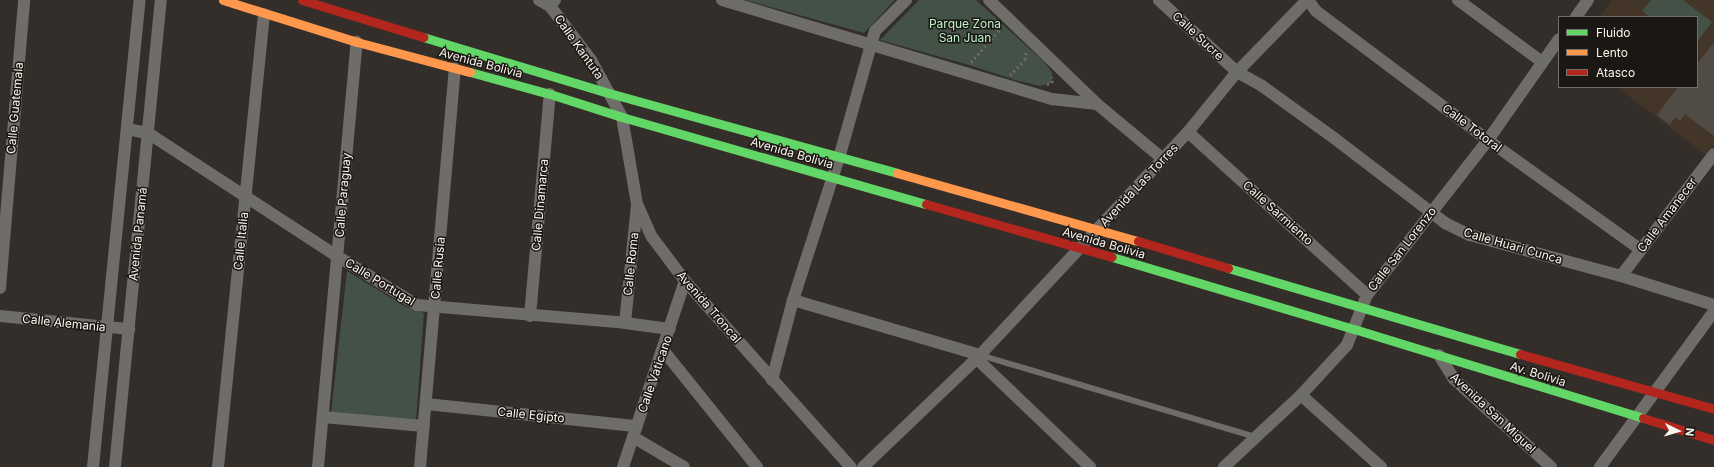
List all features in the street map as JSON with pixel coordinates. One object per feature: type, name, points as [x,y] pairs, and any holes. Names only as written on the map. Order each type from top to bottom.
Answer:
[{"type":"street","name":"Calle Guatemala","points":[[0,288],[24,0]]},
{"type":"street","points":[[93,467],[140,0]]},
{"type":"street","name":"Avenida Panamá","points":[[115,467],[161,0]]},
{"type":"street","name":"Avenida Bolivia","points":[[223,0],[357,42],[550,94],[622,117],[1080,248],[1354,329]]},
{"type":"street","name":"Avenida Bolivia","points":[[302,0],[609,93],[1099,229],[1362,309]]},
{"type":"street","points":[[539,0],[553,3]]},
{"type":"street","points":[[722,0],[1052,99],[1097,104]]},
{"type":"street","points":[[772,380],[793,300],[839,158],[870,44],[875,31],[906,0]]},
{"type":"street","points":[[989,0],[1097,104],[1163,159]]},
{"type":"street","name":"Calle Sucre","points":[[1159,0],[1237,72]]},
{"type":"street","name":"Avenida Las Torres","points":[[863,467],[978,356],[1099,229],[1188,132],[1237,72],[1308,0]]},
{"type":"street","name":"Calle Totoral","points":[[1308,0],[1316,11],[1488,140],[1641,250]]},
{"type":"street","points":[[1458,0],[1542,62]]},
{"type":"street","points":[[1577,16],[1588,0]]},
{"type":"street","name":"Calle Kantuta","points":[[553,3],[591,60],[622,117]]},
{"type":"street","name":"Calle Italia","points":[[218,467],[264,14]]},
{"type":"street","name":"Calle San Lorenzo","points":[[1224,467],[1301,395],[1347,345],[1367,295],[1488,140],[1558,40]]},
{"type":"street","name":"Calle Paraguay","points":[[318,467],[357,42]]},
{"type":"street","name":"Calle Rusia","points":[[420,467],[455,69]]},
{"type":"street","name":"Calle Huari Cunca","points":[[1237,72],[1262,86],[1334,138],[1445,223],[1470,235],[1621,276],[1714,305]]},
{"type":"street","name":"Calle Dinamarca","points":[[530,316],[550,94]]},
{"type":"street","name":"Avenida Troncal","points":[[622,117],[637,204],[652,237],[685,281],[851,467]]},
{"type":"street","name":"Calle Portugal","points":[[127,129],[148,133],[337,256],[417,305],[530,316],[625,323],[670,330]]},
{"type":"street","name":"Calle Sarmiento","points":[[1188,132],[1367,295]]},
{"type":"street","name":"Calle Amanecer","points":[[1621,276],[1714,154]]},
{"type":"street","name":"Calle Roma","points":[[625,323],[637,204]]},
{"type":"street","name":"Calle Vaticano","points":[[623,467],[670,330],[685,281]]},
{"type":"street","points":[[793,300],[978,356],[1090,467]]},
{"type":"street","name":"Av. Bolivia","points":[[1362,309],[1714,409]]},
{"type":"street","points":[[1600,467],[1635,416],[1714,311]]},
{"type":"street","name":"Calle Alemania","points":[[0,316],[129,330]]},
{"type":"street","name":"Av. Bolivia","points":[[1354,329],[1714,440]]},
{"type":"street","points":[[663,350],[757,467]]},
{"type":"street","name":"Avenida San Miguel","points":[[1439,356],[1454,379],[1551,467]]},
{"type":"street","points":[[1301,395],[1381,467]]},
{"type":"street","name":"Calle Egipto","points":[[426,404],[635,431]]},
{"type":"street","points":[[323,417],[424,426]]},
{"type":"street","points":[[635,431],[684,467]]},
{"type":"lane","points":[[978,356],[1255,437]]},
{"type":"path","points":[[976,67],[969,64],[1009,19]]},
{"type":"path","points":[[1015,80],[1008,78],[1024,60],[1026,46]]},
{"type":"path","points":[[1046,85],[1052,83],[1052,72]]},
{"type":"shaded area","points":[[1612,0],[1714,0],[1714,145],[1706,155],[1618,88],[1698,88],[1698,16],[1600,16]]},
{"type":"green space","points":[[745,0],[895,0],[864,33]]},
{"type":"green space","name":"Parque Zona San Juan","points":[[919,0],[976,0],[1043,61],[1052,72],[1052,83],[1040,86],[1015,80],[969,65],[880,40]]},
{"type":"green space","points":[[1651,0],[1683,0],[1712,22],[1698,41],[1698,16],[1649,16],[1642,11]]},
{"type":"green space","points":[[347,271],[406,307],[424,313],[416,421],[331,413]]},
{"type":"building","points":[[1714,42],[1714,136],[1685,114],[1680,121],[1675,117],[1670,125],[1657,115],[1677,88],[1698,88],[1698,63]]},
{"type":"traffic: fast","points":[[423,37],[609,93],[897,173]]},
{"type":"traffic: fast","points":[[470,72],[926,204]]},
{"type":"traffic: fast","points":[[1112,257],[1354,329],[1643,418]]},
{"type":"traffic: fast","points":[[1228,268],[1520,354]]},
{"type":"traffic: slow","points":[[223,0],[357,42],[470,72]]},
{"type":"traffic: slow","points":[[897,173],[1138,241]]},
{"type":"traffic: jam","points":[[302,0],[423,37]]},
{"type":"traffic: jam","points":[[926,204],[1112,257]]},
{"type":"traffic: jam","points":[[1138,241],[1228,268]]},
{"type":"traffic: jam","points":[[1520,354],[1714,409]]},
{"type":"traffic: jam","points":[[1643,418],[1714,440]]}]
